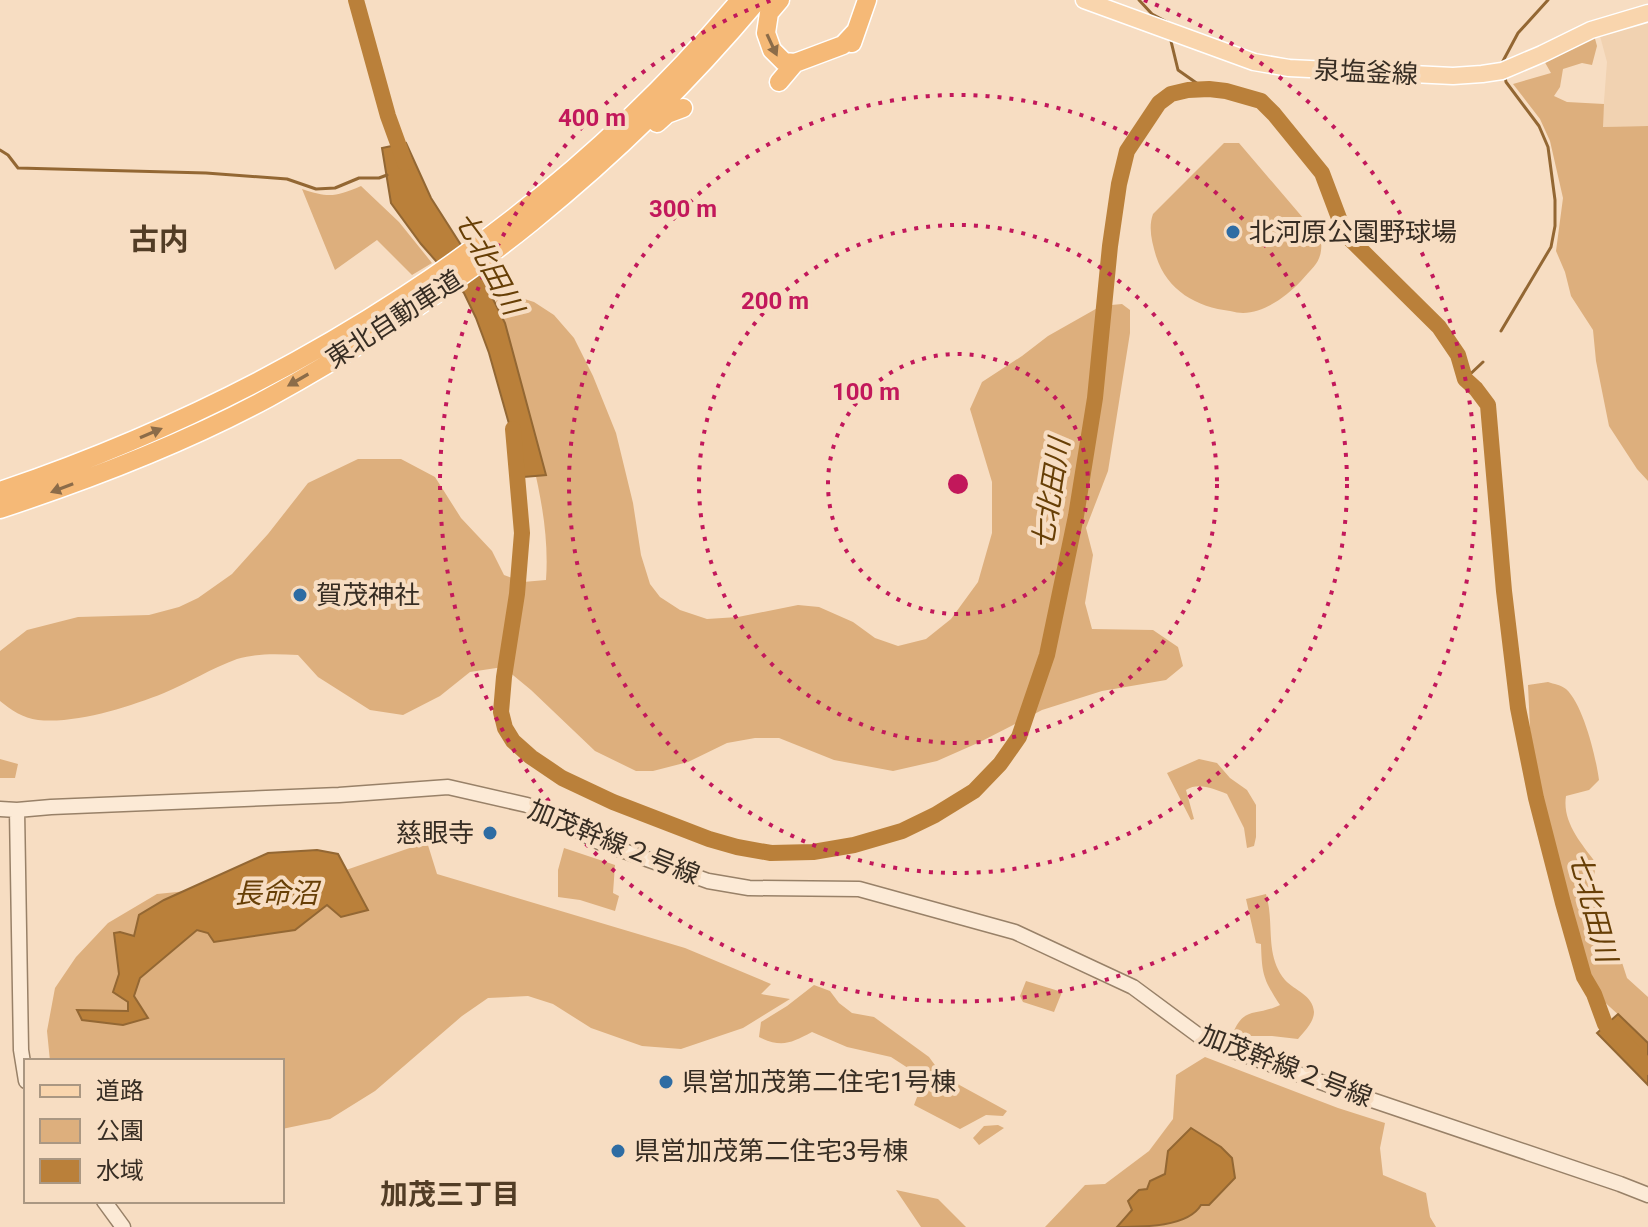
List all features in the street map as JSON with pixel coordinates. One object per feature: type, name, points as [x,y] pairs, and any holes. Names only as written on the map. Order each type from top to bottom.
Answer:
[{"type":"highway","name":"東北自動車道","points":[[519,223],[654,95],[740,0]]},
{"type":"highway","name":"東北自動車道","points":[[0,509],[55,491],[203,430],[278,392],[350,350],[519,223],[560,199],[662,106],[758,0]]},
{"type":"highway","points":[[780,0],[769,13],[768,40],[780,59],[790,63],[789,72],[843,45],[856,31],[867,0]]},
{"type":"highway","points":[[560,199],[667,114],[683,108]]},
{"type":"highway","name":"東北自動車道","points":[[0,491],[112,450],[210,407],[409,303]]},
{"type":"main road","name":"泉塩釜線","points":[[1084,0],[1254,62],[1289,68],[1464,76],[1506,69],[1591,30],[1648,13]]},
{"type":"street","name":"加茂幹線２号線","points":[[0,809],[339,795],[448,787],[527,805],[599,842],[708,881],[749,888],[859,889],[1015,932],[1133,987],[1206,1041],[1648,1195]]},
{"type":"street","points":[[17,810],[21,1050],[24,1069]]},
{"type":"street","points":[[105,1203],[123,1227]]},
{"type":"shaded area","points":[[1648,21],[1648,126],[1602,127],[1607,62],[1600,36]]},
{"type":"green space","points":[[1594,35],[1597,46],[1592,65],[1582,63],[1563,69],[1560,87],[1554,96],[1567,102],[1604,104],[1603,127],[1648,126],[1648,481],[1609,426],[1593,330],[1571,296],[1556,251],[1563,198],[1550,141],[1540,119],[1513,84],[1551,73],[1543,59]]},
{"type":"green space","name":"北河原公園野球場","points":[[1224,143],[1239,143],[1321,239],[1319,258],[1301,281],[1275,303],[1251,312],[1240,313],[1206,306],[1185,295],[1161,268],[1151,235],[1153,214]]},
{"type":"green space","points":[[361,186],[399,222],[432,263],[412,275],[377,240],[335,270],[302,189],[332,195]]},
{"type":"green space","points":[[515,296],[534,302],[554,315],[574,338],[593,376],[616,433],[633,503],[641,555],[650,584],[660,597],[680,610],[707,619],[738,617],[798,605],[819,607],[853,622],[875,638],[898,646],[926,639],[951,619],[978,582],[992,533],[992,482],[970,409],[982,382],[1048,336],[1101,306],[1122,304],[1130,310],[1130,333],[1108,471],[1086,528],[1093,555],[1085,603],[1092,629],[1153,630],[1178,647],[1183,666],[1166,680],[1102,691],[1042,710],[937,761],[893,771],[834,760],[779,738],[755,738],[727,743],[688,762],[653,771],[636,771],[595,751],[503,667],[470,672],[440,696],[403,715],[370,710],[318,677],[298,655],[283,654],[237,659],[150,698],[85,717],[53,721],[33,719],[0,701],[0,651],[27,630],[78,617],[149,615],[198,598],[232,574],[308,483],[358,459],[401,459],[435,477],[461,518],[492,551],[504,575],[523,582],[546,580],[546,539],[540,497],[492,310],[498,297]]},
{"type":"green space","points":[[1548,682],[1564,688],[1572,696],[1592,745],[1599,780],[1589,790],[1566,796],[1567,815],[1574,832],[1596,863],[1593,883],[1598,906],[1627,978],[1648,997],[1648,1042],[1598,996],[1586,969],[1539,797],[1528,685]]},
{"type":"green space","points":[[0,759],[18,764],[15,778],[0,778]]},
{"type":"green space","points":[[1199,759],[1217,763],[1230,778],[1247,790],[1256,805],[1254,846],[1247,848],[1244,828],[1227,794],[1201,786],[1186,790],[1194,819],[1191,820],[1167,773]]},
{"type":"green space","points":[[427,842],[437,874],[685,948],[771,984],[761,994],[790,999],[743,1028],[681,1049],[642,1046],[591,1028],[553,1004],[528,996],[488,998],[462,1016],[375,1091],[330,1119],[284,1129],[284,1059],[50,1059],[47,1031],[55,988],[76,957],[108,923],[157,894],[346,870]]},
{"type":"green space","points":[[564,848],[615,865],[613,893],[619,896],[615,911],[558,897],[558,870]]},
{"type":"green space","points":[[1266,894],[1274,960],[1285,980],[1307,997],[1313,1006],[1312,1019],[1298,1039],[1232,1036],[1236,1026],[1246,1016],[1280,1005],[1264,976],[1261,944],[1256,943],[1246,899]]},
{"type":"green space","points":[[1026,981],[1062,992],[1054,1012],[1023,1002],[1020,996]]},
{"type":"green space","points":[[814,985],[830,991],[852,1013],[874,1017],[929,1057],[943,1076],[1007,1111],[1003,1116],[986,1115],[960,1129],[914,1105],[919,1092],[908,1068],[891,1057],[847,1047],[812,1032],[786,1043],[759,1037],[761,1022]]},
{"type":"green space","points":[[1205,1057],[1385,1123],[1380,1148],[1383,1175],[1426,1193],[1430,1217],[1436,1227],[1045,1227],[1085,1185],[1105,1184],[1149,1151],[1173,1119],[1176,1075]]},
{"type":"green space","points":[[984,1126],[1004,1128],[979,1145],[973,1138]]},
{"type":"green space","points":[[896,1190],[938,1199],[966,1227],[921,1227]]},
{"type":"water","points":[[406,143],[431,198],[484,281],[505,323],[546,475],[524,477],[489,353],[464,293],[421,244],[391,203],[382,148]]},
{"type":"water","name":"長命沼","points":[[317,850],[338,854],[368,910],[341,917],[327,905],[295,930],[214,942],[208,933],[197,930],[140,978],[134,996],[148,1018],[123,1025],[82,1020],[77,1010],[128,1011],[128,1002],[113,992],[119,974],[114,933],[134,936],[139,915],[164,900],[268,853]]},
{"type":"water","points":[[1618,1014],[1648,1043],[1648,1085],[1597,1033]]},
{"type":"water","points":[[1191,1128],[1232,1158],[1235,1178],[1209,1205],[1201,1205],[1186,1218],[1164,1224],[1117,1227],[1132,1210],[1128,1201],[1139,1190],[1147,1189],[1150,1181],[1165,1174],[1168,1151]]},
{"type":"waterway","name":"七北田川","points":[[356,0],[388,116],[405,163]]},
{"type":"waterway","points":[[1139,0],[1152,14],[1167,22]]},
{"type":"waterway","points":[[1504,65],[1503,61],[1518,33],[1548,0]]},
{"type":"waterway","points":[[1170,37],[1178,70],[1205,89]]},
{"type":"waterway","points":[[1501,331],[1551,247],[1555,226],[1548,147],[1539,126],[1505,77]]},
{"type":"waterway","name":"七北田川","points":[[513,429],[522,533],[501,712],[505,728],[513,741],[562,778],[613,802],[737,847],[771,853],[813,852],[854,845],[902,831],[974,791],[1000,764],[1019,737],[1047,655],[1076,516],[1095,398],[1110,246],[1127,151],[1159,103],[1171,94],[1209,89],[1261,101],[1322,173],[1345,234],[1439,327],[1458,355],[1465,379],[1488,405],[1504,591],[1518,708],[1536,798],[1584,977],[1605,1024],[1648,1067]]},
{"type":"waterway","points":[[0,150],[18,168],[206,173],[287,179],[316,189],[335,188],[359,178],[387,175]]},
{"type":"waterway","points":[[1465,379],[1483,362]]},
{"type":"place","name":"北河原公園野球場","points":[[1233,232]]},
{"type":"place","name":"賀茂神社","points":[[300,595]]},
{"type":"place","name":"慈眼寺","points":[[490,833]]},
{"type":"place","name":"県営加茂第二住宅1号棟","points":[[666,1082]]},
{"type":"place","name":"県営加茂第二住宅3号棟","points":[[618,1151]]},
{"type":"district","name":"古内","points":[[159,239]]},
{"type":"district","name":"加茂三丁目","points":[[450,1194]]}]
